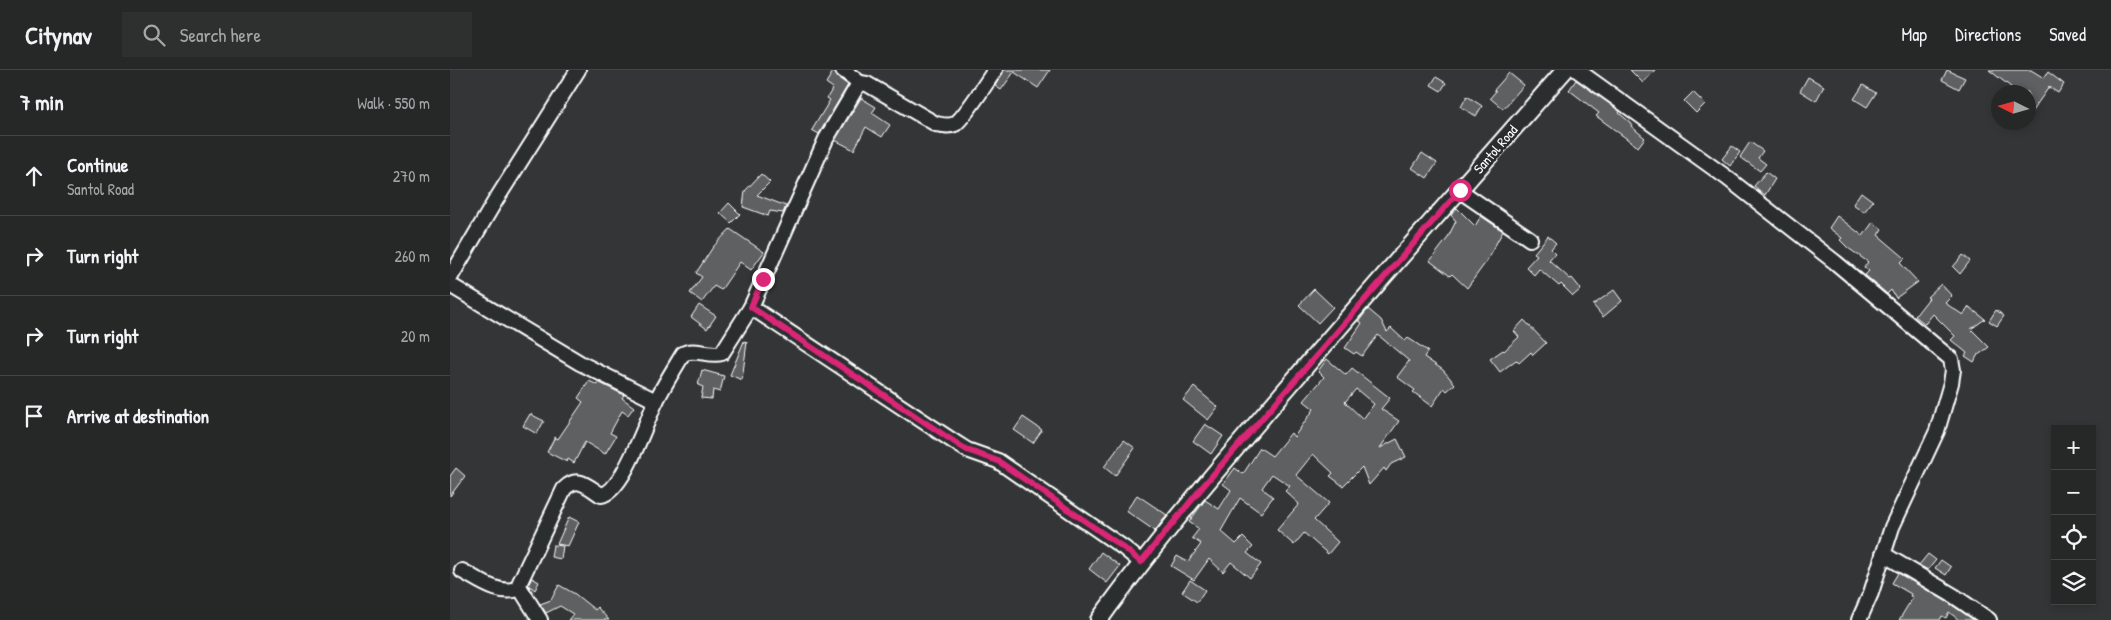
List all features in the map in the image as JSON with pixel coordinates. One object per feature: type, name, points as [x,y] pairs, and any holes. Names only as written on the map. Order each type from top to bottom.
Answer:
[{"type":"main road","name":"Santol Road","points":[[1099,620],[1141,562],[1211,476],[1565,70]]},
{"type":"street","points":[[450,278],[494,203],[578,70]]},
{"type":"street","points":[[843,70],[860,83],[866,84],[936,124],[949,126],[955,124],[962,116],[995,70]]},
{"type":"street","points":[[1577,70],[1726,177],[1835,262],[1951,359],[1953,370],[1937,431],[1892,527],[1871,593],[1859,620]]},
{"type":"street","points":[[540,620],[519,584],[564,489],[571,483],[580,482],[601,495],[606,494],[632,457],[656,401],[683,354],[690,351],[722,353],[751,307],[826,139],[860,83]]},
{"type":"street","points":[[1460,190],[1530,239]]},
{"type":"street","points":[[450,285],[580,363],[656,401]]},
{"type":"street","points":[[751,307],[967,450],[998,461],[1124,548],[1141,562]]},
{"type":"street","points":[[1883,554],[1954,596],[1989,620]]},
{"type":"street","points":[[462,571],[497,589],[507,591],[520,588]]},
{"type":"building","points":[[834,70],[837,77],[848,85],[819,134],[812,130],[830,100],[827,98],[833,88],[826,83]]},
{"type":"building","points":[[1004,70],[1050,70],[1038,88],[1014,72],[1001,90],[995,86]]},
{"type":"building","points":[[1630,70],[1655,70],[1643,83]]},
{"type":"building","points":[[1947,70],[1965,78],[1959,89],[1942,80]]},
{"type":"building","points":[[1989,70],[2031,70],[2044,78],[2048,72],[2064,84],[2058,93],[2049,87],[2036,106],[2036,85],[2008,85]]},
{"type":"building","points":[[1509,73],[1524,85],[1503,109],[1490,98],[1496,91],[1494,90]]},
{"type":"building","points":[[1436,77],[1446,83],[1441,91],[1431,85]]},
{"type":"building","points":[[1808,77],[1824,86],[1816,101],[1800,91]]},
{"type":"building","points":[[1576,80],[1620,111],[1619,113],[1632,124],[1631,126],[1645,138],[1638,147],[1596,116],[1599,113],[1569,90]]},
{"type":"building","points":[[1863,85],[1876,93],[1867,107],[1854,99]]},
{"type":"building","points":[[1693,92],[1705,104],[1696,113],[1684,101]]},
{"type":"building","points":[[1467,96],[1482,106],[1476,116],[1461,107]]},
{"type":"building","points":[[861,98],[876,107],[872,113],[890,125],[882,137],[866,127],[854,150],[835,140]]},
{"type":"building","points":[[1750,142],[1763,151],[1758,158],[1766,164],[1760,171],[1740,157]]},
{"type":"building","points":[[1732,146],[1740,152],[1730,166],[1722,159]]},
{"type":"building","points":[[1422,153],[1437,163],[1427,178],[1412,168]]},
{"type":"building","points":[[1766,172],[1775,179],[1765,195],[1754,186]]},
{"type":"building","points":[[761,174],[770,182],[757,195],[786,206],[783,213],[770,211],[768,216],[743,207],[745,191]]},
{"type":"building","points":[[1861,192],[1873,201],[1864,212],[1853,204]]},
{"type":"building","points":[[729,203],[740,214],[731,223],[720,213]]},
{"type":"building","points":[[1457,208],[1475,226],[1481,216],[1503,231],[1486,262],[1467,288],[1452,274],[1450,276],[1430,261],[1447,239],[1456,221],[1451,215]]},
{"type":"building","points":[[1837,216],[1863,236],[1873,222],[1882,229],[1878,235],[1905,258],[1900,263],[1918,282],[1896,298],[1891,290],[1887,294],[1865,275],[1869,271],[1864,267],[1868,262],[1848,248],[1840,240],[1842,238],[1829,228]]},
{"type":"building","points":[[730,229],[764,252],[751,270],[740,262],[721,290],[714,286],[702,302],[690,293],[702,277],[696,273],[713,247]]},
{"type":"building","points":[[1548,236],[1556,243],[1551,249],[1555,253],[1549,260],[1570,279],[1572,278],[1581,289],[1573,296],[1561,284],[1559,286],[1539,269],[1534,275],[1526,267],[1537,255],[1534,253]]},
{"type":"building","points":[[1963,255],[1970,261],[1960,274],[1953,267]]},
{"type":"building","points":[[1941,284],[1952,296],[1945,303],[1963,315],[1969,307],[1985,319],[1971,329],[1989,347],[1977,356],[1974,362],[1965,356],[1967,353],[1951,340],[1955,336],[1933,314],[1925,324],[1915,316],[1929,298],[1927,297]]},
{"type":"building","points":[[1314,289],[1333,307],[1318,323],[1299,305]]},
{"type":"building","points":[[1614,290],[1622,301],[1603,317],[1593,305]]},
{"type":"building","points":[[699,305],[716,316],[707,329],[691,317]]},
{"type":"building","points":[[1368,309],[1381,320],[1387,332],[1391,328],[1405,341],[1408,338],[1428,351],[1424,357],[1443,370],[1455,384],[1447,391],[1444,388],[1432,406],[1397,377],[1409,361],[1378,335],[1362,356],[1356,352],[1354,354],[1345,348],[1362,323],[1359,321]]},
{"type":"building","points":[[1996,310],[2004,316],[1997,326],[1989,321]]},
{"type":"building","points":[[1524,320],[1546,343],[1533,355],[1531,352],[1519,363],[1516,360],[1500,372],[1490,359],[1504,351],[1519,337],[1514,331]]},
{"type":"building","points":[[744,341],[747,342],[742,380],[730,375]]},
{"type":"building","points":[[1327,359],[1346,375],[1352,368],[1390,398],[1381,409],[1399,421],[1380,448],[1397,439],[1406,457],[1391,464],[1386,471],[1384,468],[1369,485],[1362,467],[1343,486],[1330,476],[1333,473],[1313,454],[1296,475],[1329,503],[1314,520],[1338,542],[1328,554],[1304,533],[1294,545],[1277,530],[1299,504],[1285,491],[1290,486],[1272,474],[1262,488],[1273,497],[1261,513],[1240,498],[1221,531],[1236,544],[1243,537],[1253,547],[1247,553],[1261,564],[1250,578],[1231,562],[1223,572],[1209,559],[1194,580],[1171,566],[1177,556],[1188,562],[1201,544],[1192,538],[1199,529],[1189,522],[1205,500],[1219,509],[1231,490],[1223,484],[1235,468],[1243,474],[1260,448],[1272,456],[1291,433],[1294,437],[1314,409],[1304,401],[1324,377],[1318,371]],"holes":[[[1356,389],[1374,404],[1363,419],[1345,402]]]},
{"type":"building","points":[[702,370],[724,376],[720,392],[713,390],[712,399],[701,398],[703,387],[698,385]]},
{"type":"building","points":[[589,381],[598,385],[598,382],[624,395],[622,398],[634,407],[628,415],[622,411],[610,433],[616,436],[605,454],[585,442],[574,463],[568,459],[567,462],[547,452],[555,437],[558,439],[583,402],[578,398]]},
{"type":"building","points":[[1194,387],[1218,407],[1208,420],[1183,400]]},
{"type":"building","points":[[530,414],[544,421],[537,434],[523,426]]},
{"type":"building","points":[[1023,417],[1042,430],[1033,443],[1014,430]]},
{"type":"building","points":[[1205,424],[1223,436],[1211,454],[1193,441]]},
{"type":"building","points":[[1124,440],[1135,448],[1115,476],[1104,467]]},
{"type":"building","points":[[456,468],[465,476],[450,496],[450,476]]},
{"type":"building","points":[[1137,495],[1167,515],[1155,531],[1126,511]]},
{"type":"building","points":[[569,517],[579,522],[568,546],[557,544]]},
{"type":"building","points":[[553,545],[563,546],[561,559],[551,557]]},
{"type":"building","points":[[1101,552],[1120,566],[1107,583],[1089,569]]},
{"type":"building","points":[[1928,554],[1936,560],[1928,570],[1919,565]]},
{"type":"building","points":[[1941,560],[1951,567],[1946,575],[1935,568]]},
{"type":"building","points":[[1898,573],[1974,620],[1959,620],[1949,612],[1946,618],[1942,616],[1940,620],[1899,620],[1913,597],[1892,583]]},
{"type":"building","points":[[532,578],[539,582],[535,590],[528,585]]},
{"type":"building","points":[[1190,580],[1205,590],[1197,602],[1182,592]]},
{"type":"building","points":[[559,585],[575,594],[595,610],[597,607],[609,620],[568,620],[573,614],[560,606],[546,613],[540,604],[551,600]]},
{"type":"route","points":[[763,279],[751,307],[967,450],[998,461],[1124,548],[1141,562],[1362,300],[1460,190]]}]
